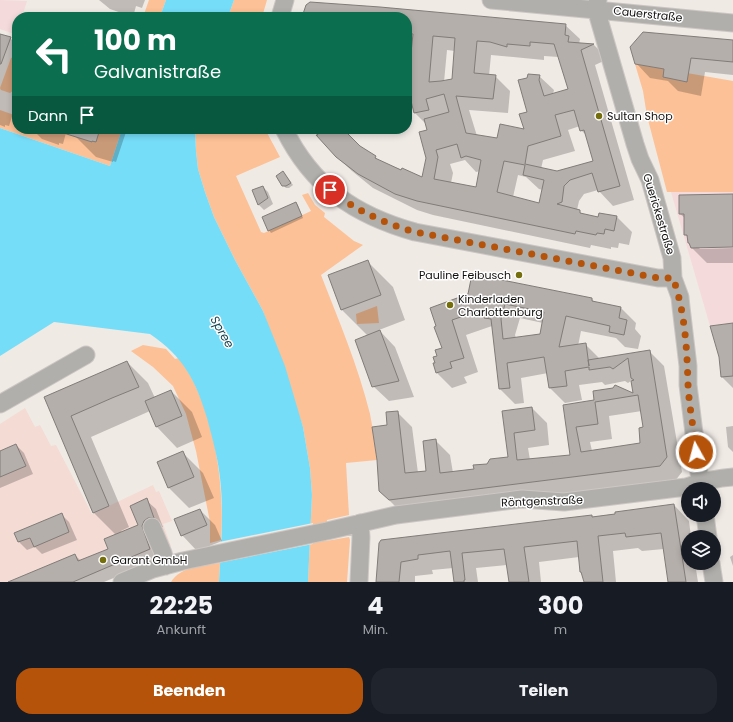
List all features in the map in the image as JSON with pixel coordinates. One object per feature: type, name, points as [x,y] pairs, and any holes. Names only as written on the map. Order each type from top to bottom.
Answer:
[{"type":"street","points":[[281,12],[285,0]]},
{"type":"street","name":"Cauerstraße","points":[[491,0],[597,4],[733,23]]},
{"type":"street","name":"Guerickestraße","points":[[597,4],[635,144],[650,180],[672,258],[673,278],[680,302],[688,366],[688,385],[700,482]]},
{"type":"street","points":[[287,134],[296,151],[319,182],[340,198],[368,215],[391,225],[415,232],[658,278],[673,278]]},
{"type":"street","points":[[0,404],[86,355]]},
{"type":"street","name":"Röntgenstraße","points":[[711,482],[722,478],[733,477]]},
{"type":"street","name":"Röntgenstraße","points":[[122,582],[158,572],[183,561],[396,515],[522,499],[573,502],[681,488]]},
{"type":"street","points":[[359,582],[361,536],[360,523]]},
{"type":"street","points":[[152,528],[163,553],[158,572]]},
{"type":"street","points":[[713,570],[714,582]]},
{"type":"shaded area","points":[[0,0],[27,1],[24,12],[12,12],[12,33],[0,29]]},
{"type":"shaded area","points":[[149,0],[166,0],[162,12],[145,12]]},
{"type":"shaded area","points":[[234,0],[267,0],[263,12],[230,12]]},
{"type":"shaded area","points":[[11,58],[12,92],[10,93],[1,90],[0,88]]},
{"type":"shaded area","points":[[635,64],[733,81],[733,192],[667,192],[647,116],[643,91]]},
{"type":"shaded area","points":[[0,110],[12,114],[12,132],[0,128]]},
{"type":"shaded area","points":[[17,134],[70,134],[96,142],[98,134],[120,134],[110,166]]},
{"type":"shaded area","points":[[195,134],[268,134],[280,157],[236,176],[261,232],[264,233],[311,211],[302,195],[308,193],[315,205],[325,213],[324,217],[354,241],[363,245],[321,275],[360,378],[370,414],[377,460],[346,463],[349,515],[327,520],[326,541],[349,537],[350,540],[347,582],[308,582],[312,495],[310,468],[303,427],[263,311],[235,260],[214,217],[198,169]]},
{"type":"shaded area","points":[[671,192],[733,192],[733,323],[710,326]]},
{"type":"shaded area","points":[[377,306],[379,323],[357,324],[356,314]]},
{"type":"shaded area","points":[[143,345],[166,349],[175,359],[179,358],[191,377],[201,398],[215,445],[219,470],[222,518],[221,540],[210,543],[210,522],[196,451],[186,414],[173,386],[153,367],[131,351]]},
{"type":"shaded area","points":[[25,408],[35,427],[40,425],[51,446],[56,445],[92,514],[153,485],[156,492],[159,491],[172,521],[163,524],[171,546],[157,547],[73,582],[0,582],[0,424]]},
{"type":"shaded area","points":[[220,563],[219,582],[171,582],[180,573],[186,570]]},
{"type":"water","points":[[166,0],[234,0],[230,12],[162,12]]},
{"type":"water","name":"Spree","points":[[0,128],[12,132],[12,134],[17,134],[110,166],[120,134],[195,134],[198,169],[214,217],[235,260],[263,311],[285,366],[303,427],[310,468],[312,495],[308,582],[219,582],[222,504],[219,470],[215,448],[203,405],[193,381],[180,360],[161,342],[150,334],[54,322],[0,356]]},
{"type":"pier","points":[[313,523],[313,544],[218,563],[219,542]]},
{"type":"building","points":[[310,2],[566,24],[565,35],[569,36],[568,42],[594,44],[581,50],[620,186],[598,192],[592,173],[570,180],[564,186],[562,202],[557,204],[580,210],[580,213],[598,217],[599,213],[617,216],[614,231],[605,229],[604,234],[597,233],[596,235],[576,231],[575,234],[417,201],[395,194],[358,174],[336,157],[316,135],[348,134],[360,146],[376,156],[375,158],[401,170],[402,168],[422,177],[426,158],[419,132],[427,130],[424,119],[449,112],[444,94],[426,99],[429,110],[414,113],[412,105],[412,12],[304,12],[306,5]],"holes":[[[433,36],[455,38],[452,79],[429,82]],[[477,41],[490,42],[507,47],[507,44],[530,46],[530,42],[554,44],[568,89],[544,96],[539,80],[540,75],[528,74],[527,78],[518,80],[527,112],[519,114],[524,129],[500,124],[497,138],[466,133],[456,96],[493,99],[496,75],[474,73]],[[574,110],[580,131],[584,130],[593,161],[557,171],[525,164],[528,146],[561,136],[555,115]],[[457,144],[461,158],[466,156],[481,160],[476,187],[434,179],[438,157],[436,150]],[[504,161],[525,165],[523,175],[544,180],[539,203],[497,192]]]},
{"type":"building","points":[[643,32],[733,40],[733,62],[691,58],[687,82],[663,77],[664,69],[635,64],[630,47]]},
{"type":"building","points":[[0,34],[11,37],[1,64],[0,64]]},
{"type":"building","points":[[67,134],[98,134],[96,142]]},
{"type":"building","points":[[283,171],[291,183],[286,186],[282,186],[276,176]]},
{"type":"building","points":[[263,186],[268,198],[258,205],[252,190]]},
{"type":"building","points":[[733,194],[733,247],[691,248],[688,243],[687,235],[684,235],[684,214],[679,214],[679,195]]},
{"type":"building","points":[[296,202],[302,216],[268,231],[262,217]]},
{"type":"building","points":[[368,260],[381,295],[341,310],[328,275]]},
{"type":"building","points":[[472,274],[592,298],[592,301],[621,307],[619,318],[627,320],[624,335],[609,332],[610,326],[566,316],[559,347],[586,343],[588,360],[650,350],[667,457],[660,466],[389,500],[379,491],[377,460],[372,427],[387,425],[386,412],[398,411],[405,473],[426,471],[423,441],[436,439],[440,473],[474,469],[473,465],[487,464],[490,459],[508,457],[502,411],[532,407],[535,430],[514,433],[517,460],[570,455],[563,405],[594,400],[593,391],[613,388],[615,385],[633,393],[631,381],[634,380],[631,378],[628,358],[613,369],[610,367],[589,370],[589,367],[565,371],[567,386],[549,388],[544,357],[507,363],[510,388],[499,389],[491,319],[484,318],[481,310],[452,320],[464,358],[450,362],[452,368],[436,373],[433,357],[437,356],[435,350],[442,348],[434,327],[436,326],[430,308],[468,294]],"holes":[[[505,304],[544,312],[540,334],[503,339],[501,319]],[[638,395],[643,427],[639,428],[640,443],[581,452],[576,427],[598,424],[595,402]]]},
{"type":"building","points":[[733,323],[733,376],[721,377],[719,357],[710,326]]},
{"type":"building","points":[[380,330],[399,381],[372,387],[355,340]]},
{"type":"building","points":[[127,361],[139,387],[71,416],[109,506],[93,513],[44,397]]},
{"type":"building","points":[[171,390],[182,416],[156,427],[145,401]]},
{"type":"building","points":[[16,444],[26,466],[0,477],[0,451]]},
{"type":"building","points":[[183,451],[194,477],[168,488],[157,462]]},
{"type":"building","points":[[147,498],[154,518],[148,518],[144,521],[142,526],[150,549],[73,582],[8,582],[75,554],[78,561],[108,549],[104,539],[138,525],[130,506]]},
{"type":"building","points":[[674,504],[681,550],[681,570],[684,570],[686,582],[668,582],[661,533],[626,537],[625,533],[598,536],[603,582],[584,582],[580,572],[577,541],[524,547],[529,582],[509,582],[504,549],[462,553],[464,582],[454,582],[450,551],[418,555],[418,559],[401,562],[399,582],[376,582],[379,543],[381,540],[592,515],[592,517],[615,514],[615,512]]},
{"type":"building","points":[[200,509],[207,525],[181,536],[174,519]]},
{"type":"building","points":[[62,513],[69,532],[34,547],[30,538],[18,542],[14,533]]},
{"type":"place","name":"Sultan Shop","points":[[599,116]]},
{"type":"place","name":"Pauline Feibusch","points":[[519,275]]},
{"type":"place","name":"Kinderladen Charlottenburg","points":[[450,305]]},
{"type":"place","name":"Garant GmbH","points":[[103,560]]},
{"type":"route","points":[[330,190],[368,215],[391,225],[415,232],[658,278],[673,278],[680,297],[696,452]]}]
